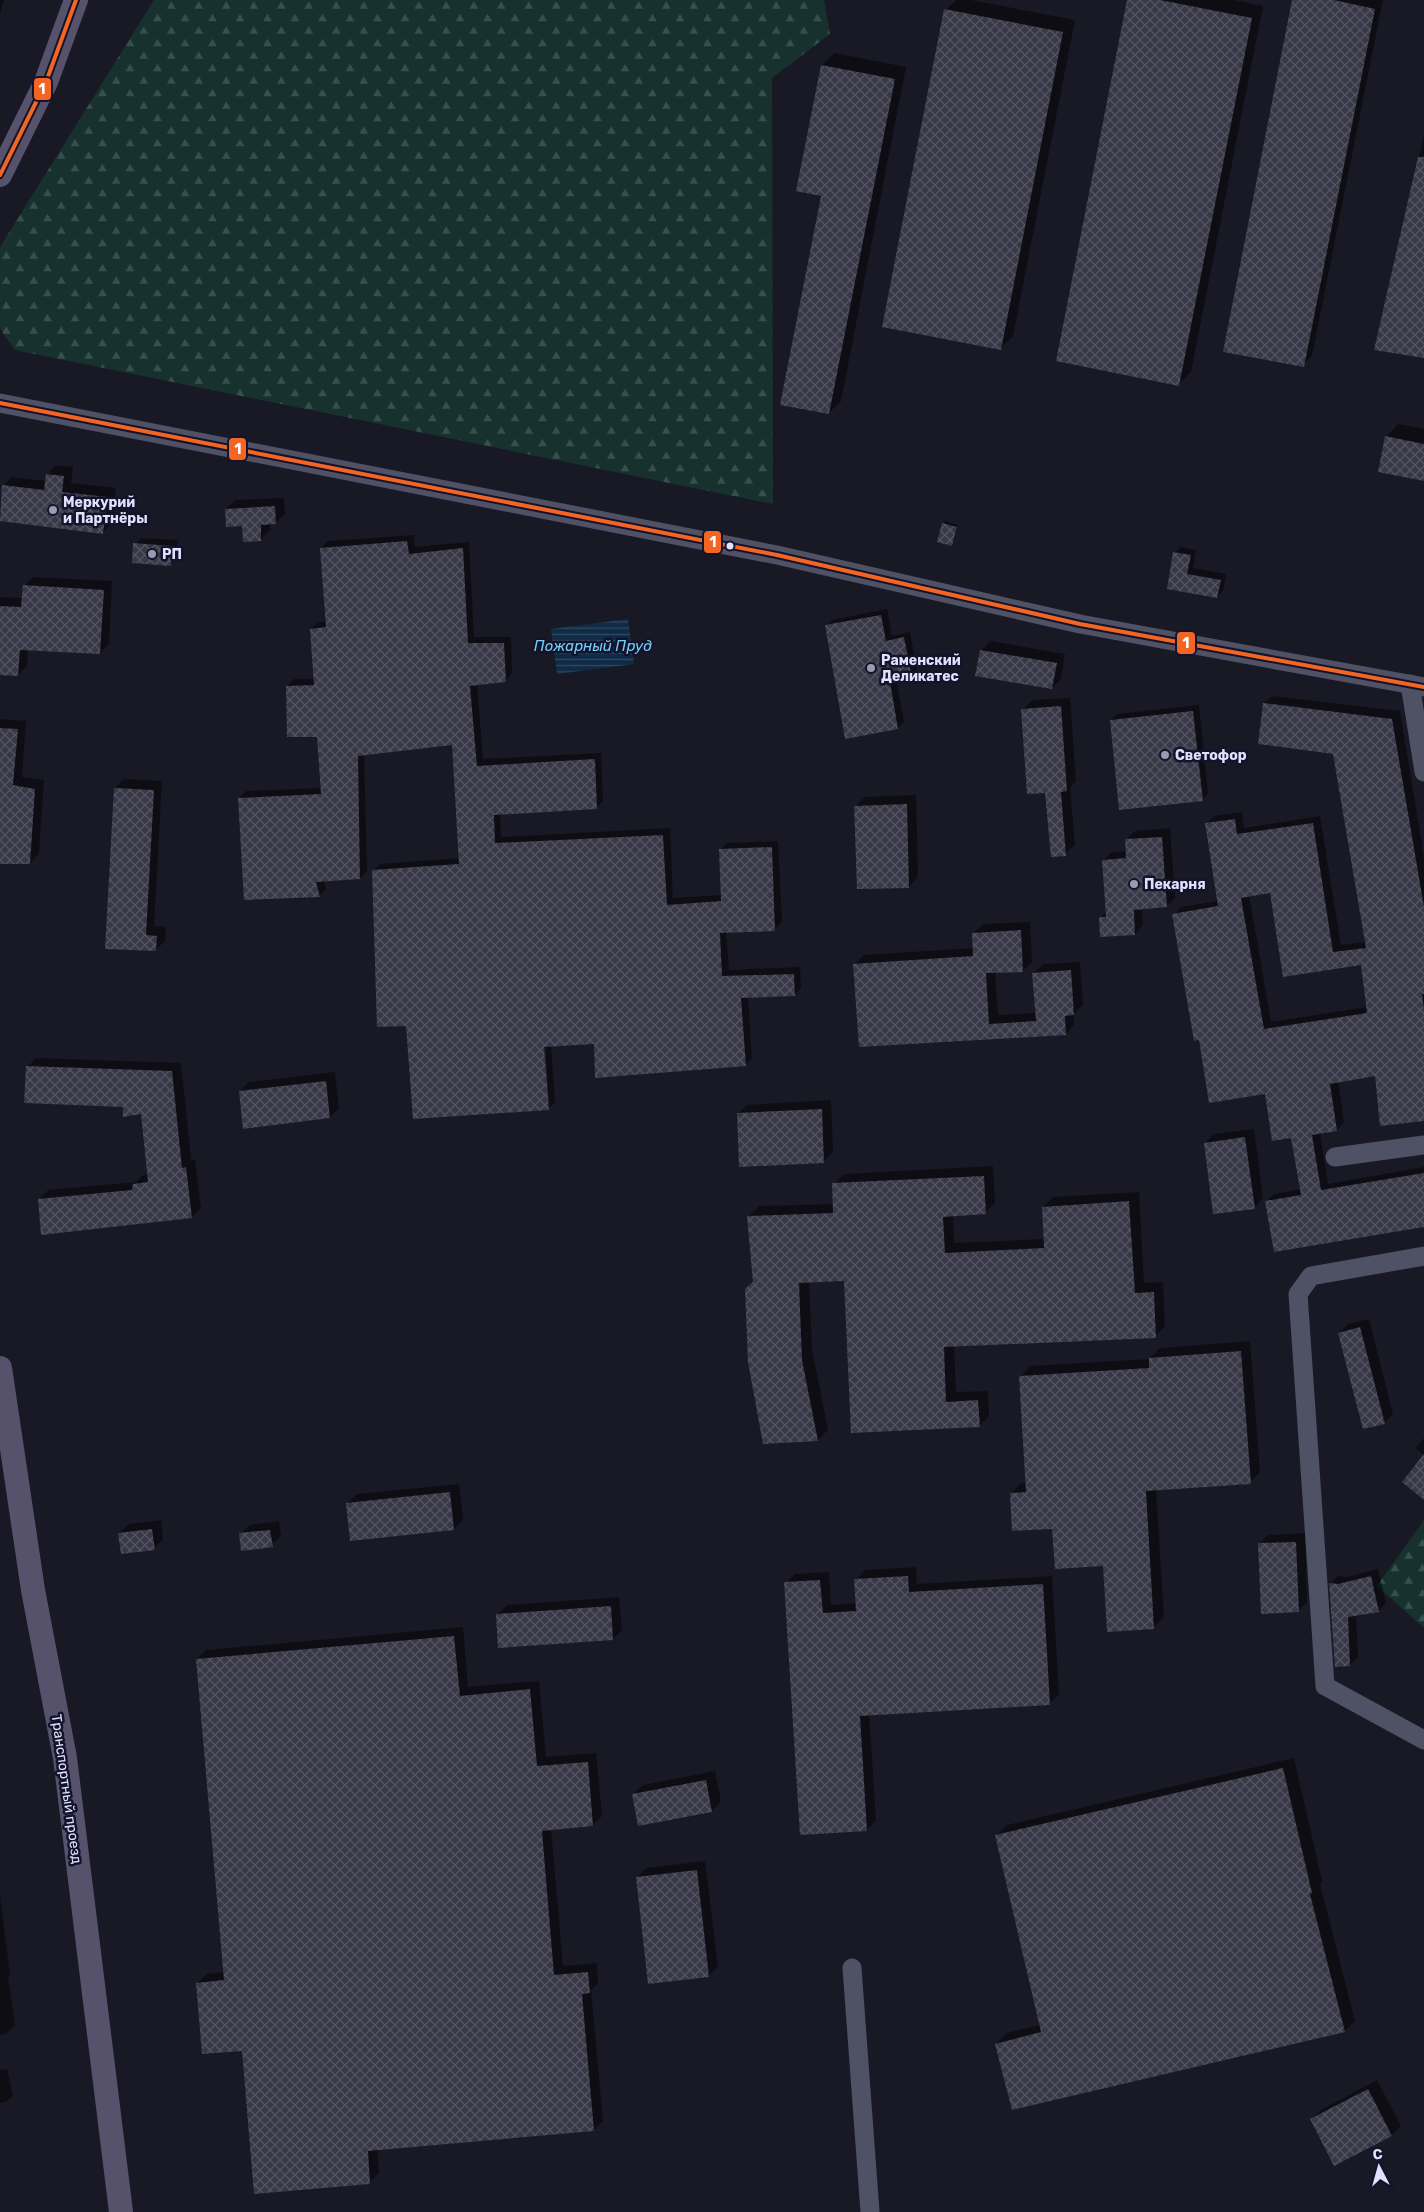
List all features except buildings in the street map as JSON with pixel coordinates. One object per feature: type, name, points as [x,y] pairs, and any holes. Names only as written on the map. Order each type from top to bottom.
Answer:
[{"type":"main road","points":[[0,175],[46,82],[76,0]]},
{"type":"main road","name":"Транспортный проезд","points":[[0,1368],[33,1590],[65,1758],[121,2212]]},
{"type":"street","points":[[0,403],[777,555],[1080,624],[1417,686],[1424,772]]},
{"type":"street","points":[[1335,1157],[1424,1145]]},
{"type":"street","points":[[1424,1256],[1311,1276],[1298,1294],[1325,1686],[1424,1740]]},
{"type":"street","points":[[852,1968],[870,2212]]},
{"type":"green space","points":[[154,0],[824,0],[830,34],[772,78],[773,504],[15,350],[0,329],[0,247]]},
{"type":"green space","points":[[1424,1520],[1424,1628],[1377,1586]]},
{"type":"water","name":"Пожарный Пруд","points":[[628,619],[634,664],[557,674],[551,629]]},
{"type":"transit line","name":"1","points":[[0,175],[46,82],[76,0]]},
{"type":"transit line","name":"1","points":[[0,403],[777,555],[1080,624],[1424,687]]},
{"type":"place","name":"Меркурий и Партнёры","points":[[53,510]]},
{"type":"place","name":"РП","points":[[152,554]]},
{"type":"place","name":"Раменский Деликатес","points":[[871,668]]},
{"type":"place","name":"Светофор","points":[[1165,755]]},
{"type":"place","name":"Пекарня","points":[[1134,884]]}]
